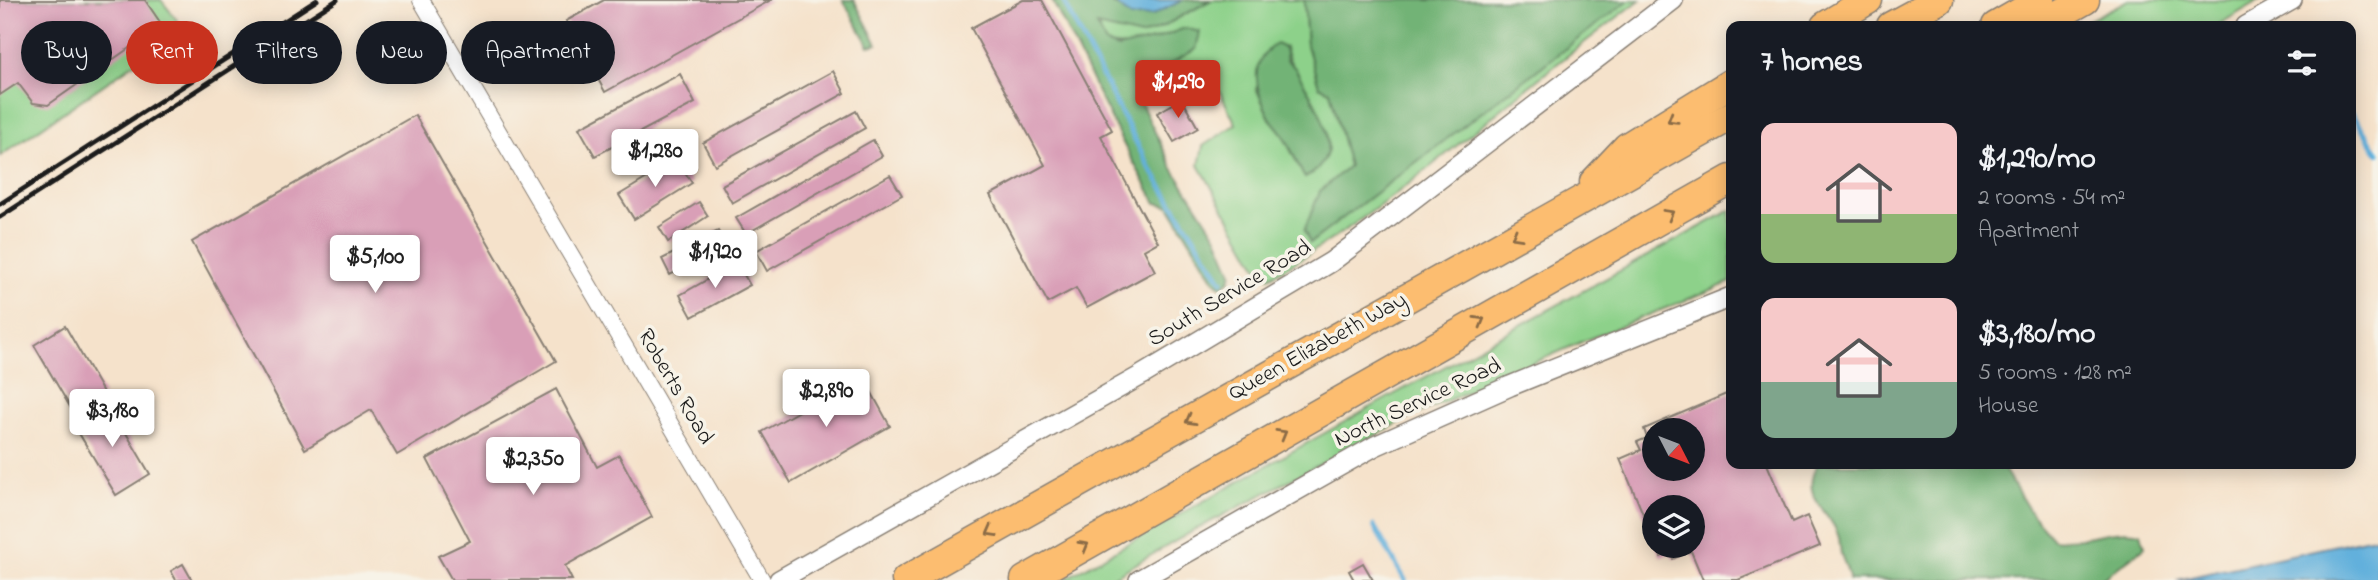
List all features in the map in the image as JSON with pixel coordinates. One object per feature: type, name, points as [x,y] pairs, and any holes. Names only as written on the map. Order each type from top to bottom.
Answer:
[{"type":"highway","points":[[1833,21],[1868,0]]},
{"type":"highway","points":[[1900,21],[1939,0]]},
{"type":"highway","points":[[2005,21],[2042,0]]},
{"type":"highway","points":[[2048,21],[2085,0]]},
{"type":"highway","points":[[1575,202],[1627,147],[1726,86]]},
{"type":"highway","name":"Queen Elizabeth Way","points":[[906,580],[1726,119]]},
{"type":"highway","points":[[1025,580],[1726,182]]},
{"type":"street","name":"Roberts Road","points":[[421,0],[762,580]]},
{"type":"street","name":"South Service Road","points":[[779,580],[1166,362],[1331,262],[1673,0]]},
{"type":"street","points":[[2255,21],[2292,0]]},
{"type":"street","name":"North Service Road","points":[[1139,580],[1375,446],[1510,386],[1726,299]]},
{"type":"green space","points":[[0,0],[161,0],[178,21],[126,21],[126,69],[112,79],[112,21],[21,21],[21,84],[104,84],[0,156]]},
{"type":"green space","points":[[843,0],[854,0],[877,44],[869,46]]},
{"type":"green space","points":[[1052,0],[1111,0],[1113,5],[1153,15],[1183,0],[1211,0],[1141,36],[1097,26],[1106,44],[1118,48],[1157,39],[1185,28],[1200,32],[1196,49],[1173,62],[1136,93],[1172,167],[1217,237],[1232,272],[1230,280],[1222,287],[1214,280],[1169,206],[1156,203]]},
{"type":"green space","points":[[1211,0],[1304,0],[1307,45],[1319,86],[1330,91],[1349,166],[1320,191],[1310,243],[1620,6],[1629,0],[1640,0],[1378,207],[1343,232],[1269,277],[1263,276],[1259,270],[1199,165],[1203,146],[1236,124],[1207,67],[1140,102],[1135,93],[1173,62],[1196,49],[1185,28],[1136,45],[1116,46],[1106,44],[1097,25],[1141,36]],"holes":[[[1285,48],[1313,102],[1327,141],[1328,148],[1323,161],[1305,178],[1279,128],[1270,119],[1256,88]]]},
{"type":"green space","points":[[1304,0],[1629,0],[1310,243],[1304,231],[1320,191],[1349,166],[1330,91],[1319,86],[1307,45]]},
{"type":"green space","points":[[2128,0],[2260,0],[2224,21],[2088,21]]},
{"type":"green space","points":[[1276,44],[1285,48],[1287,60],[1295,68],[1324,125],[1326,155],[1319,167],[1305,178],[1283,135],[1269,116],[1258,87],[1261,59]]},
{"type":"green space","points":[[1726,213],[1726,284],[1586,340],[1412,416],[1195,530],[1108,580],[1063,580]]},
{"type":"green space","points":[[1816,469],[2004,469],[2032,515],[2053,539],[2075,539],[2130,531],[2141,533],[2145,547],[2101,580],[1849,580],[1835,528],[1814,495],[1811,486]]},
{"type":"water","points":[[1111,0],[1183,0],[1153,15],[1131,17]]},
{"type":"water","points":[[2378,536],[2378,580],[2177,580]]},
{"type":"building","points":[[0,0],[145,0],[159,21],[126,21],[126,50],[112,60],[112,21],[21,21],[21,84],[78,84],[48,105],[33,103],[18,83],[0,95]]},
{"type":"building","points":[[604,0],[771,0],[605,92],[601,84],[615,84],[615,21],[566,21]]},
{"type":"building","points":[[1023,0],[1042,0],[1112,130],[1101,136],[1158,242],[1144,250],[1155,271],[1087,308],[1076,288],[1048,303],[990,195],[1045,165],[971,28]]},
{"type":"building","points":[[833,71],[845,93],[715,165],[703,143]]},
{"type":"building","points":[[680,74],[695,103],[595,156],[579,128]]},
{"type":"building","points":[[1182,99],[1198,128],[1174,142],[1157,113]]},
{"type":"building","points":[[856,111],[865,128],[732,203],[722,185]]},
{"type":"building","points":[[415,115],[556,361],[397,455],[371,410],[305,449],[192,242]]},
{"type":"building","points":[[873,140],[882,156],[746,234],[736,218]]},
{"type":"building","points":[[677,160],[692,183],[634,219],[619,195]]},
{"type":"building","points":[[890,175],[902,195],[767,271],[756,251]]},
{"type":"building","points":[[699,202],[708,216],[668,242],[659,227]]},
{"type":"building","points":[[718,231],[726,246],[670,275],[662,259]]},
{"type":"building","points":[[737,263],[750,285],[692,317],[680,295]]},
{"type":"building","points":[[65,326],[104,394],[73,412],[34,345]]},
{"type":"building","points":[[862,375],[890,426],[791,483],[762,432]]},
{"type":"building","points":[[556,389],[597,467],[619,455],[652,517],[565,566],[572,580],[452,580],[438,556],[470,541],[427,459]]},
{"type":"building","points":[[1726,394],[1726,469],[1769,469],[1792,523],[1807,516],[1820,546],[1738,580],[1703,580],[1694,558],[1705,558],[1705,495],[1642,495],[1642,511],[1620,459],[1641,450],[1637,442],[1642,440],[1642,481],[1705,481],[1705,418],[1670,418]]},
{"type":"building","points":[[109,404],[150,474],[116,495],[74,425]]},
{"type":"building","points":[[1363,563],[1373,580],[1354,580],[1349,571]]},
{"type":"building","points":[[183,564],[192,580],[176,580],[171,571]]},
{"type":"waterway","points":[[1063,0],[1148,165],[1222,281]]},
{"type":"waterway","points":[[2356,119],[2378,153]]},
{"type":"waterway","points":[[1374,526],[1405,580]]},
{"type":"railway","points":[[0,204],[317,0]]},
{"type":"railway","points":[[0,217],[337,0]]}]
